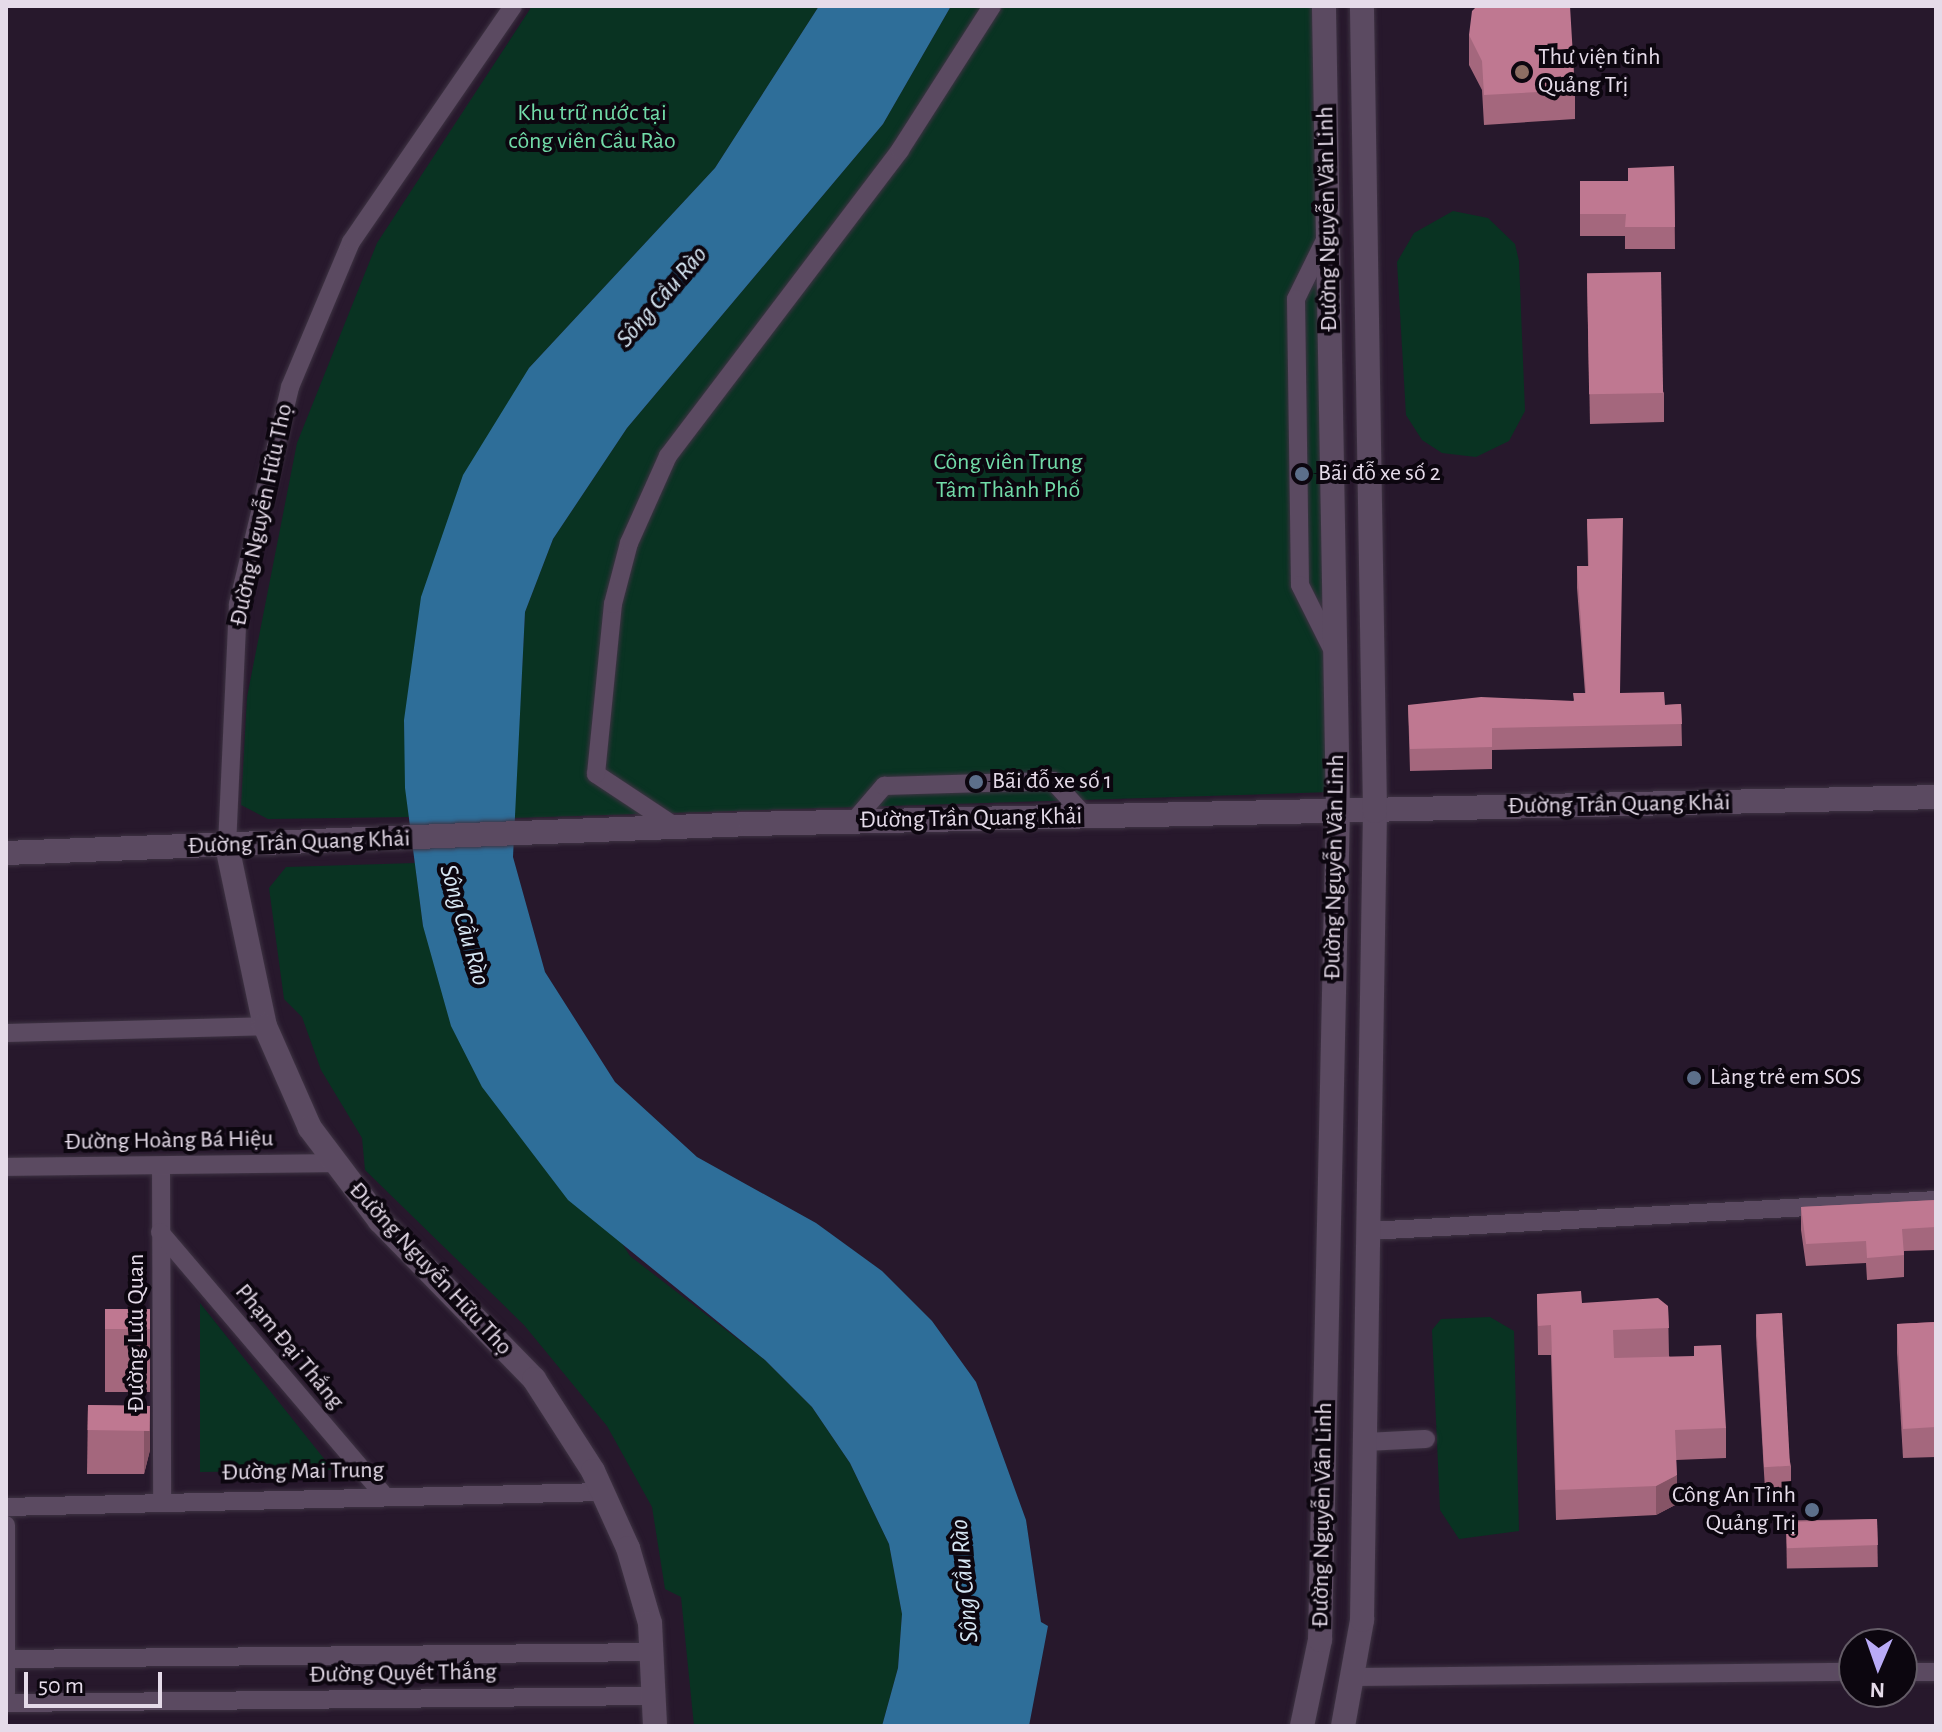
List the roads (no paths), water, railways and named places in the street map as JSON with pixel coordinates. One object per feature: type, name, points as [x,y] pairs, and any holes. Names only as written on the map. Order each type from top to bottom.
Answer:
[{"type":"street","name":"Đường Nguyễn Hữu Thọ","points":[[513,6],[351,242],[290,387],[238,604],[227,846],[265,1026],[333,1163],[534,1379],[601,1492],[628,1548],[652,1652],[655,1726]]},
{"type":"street","points":[[676,827],[596,774],[613,604],[629,543],[668,456],[900,150],[992,6]]},
{"type":"street","name":"Đường Nguyễn Văn Linh","points":[[1302,1726],[1320,1640],[1338,811],[1324,6]]},
{"type":"street","name":"Đường Nguyễn Văn Linh","points":[[1343,1726],[1356,1677],[1365,1442],[1375,811],[1362,6]]},
{"type":"street","points":[[1328,233],[1296,299],[1300,585],[1335,655]]},
{"type":"street","points":[[853,822],[884,786],[1053,781],[1086,817]]},
{"type":"street","name":"Đường Trần Quang Khải","points":[[6,853],[676,827],[1936,797]]},
{"type":"street","points":[[6,1033],[265,1026]]},
{"type":"street","name":"Đường Hoàng Bá Hiệu","points":[[6,1167],[333,1163]]},
{"type":"street","name":"Đường Lưu Quan","points":[[161,1166],[162,1499]]},
{"type":"street","points":[[1368,1231],[1936,1200]]},
{"type":"street","name":"Phạm Đại Thắng","points":[[160,1232],[382,1493]]},
{"type":"street","points":[[1365,1442],[1426,1439]]},
{"type":"street","name":"Đường Mai Trung","points":[[6,1507],[382,1493],[601,1492]]},
{"type":"street","points":[[6,1525],[6,1693]]},
{"type":"street","name":"Đường Quyết Thắng","points":[[8,1659],[652,1652]]},
{"type":"street","points":[[1356,1677],[1838,1672]]},
{"type":"street","name":"Đường Quyết Thắng","points":[[6,1703],[656,1696]]},
{"type":"water","name":"Sông Cầu Rào","points":[[819,6],[951,6],[883,124],[627,428],[553,539],[525,612],[513,857],[545,972],[615,1082],[697,1157],[816,1223],[882,1271],[932,1321],[976,1382],[1026,1520],[1041,1622],[1048,1626],[1029,1726],[882,1726],[898,1668],[902,1614],[889,1544],[850,1463],[812,1407],[765,1360],[568,1200],[482,1087],[451,1026],[423,926],[405,788],[404,720],[421,597],[463,475],[529,368],[715,168]]},
{"type":"place","name":"Thư viện tỉnh Quảng Trị","points":[[1522,72]]},
{"type":"place","name":"Bãi đỗ xe số 2","points":[[1302,474]]},
{"type":"place","name":"Bãi đỗ xe số 1","points":[[976,782]]},
{"type":"place","name":"Làng trẻ em SOS","points":[[1694,1078]]},
{"type":"place","name":"Công An Tỉnh Quảng Trị","points":[[1812,1510]]},
{"type":"park label","name":"Khu trữ nước tại công viên Cầu Rào","points":[[592,128]]},
{"type":"park label","name":"Công viên Trung Tâm Thành Phố","points":[[1008,477]]}]
